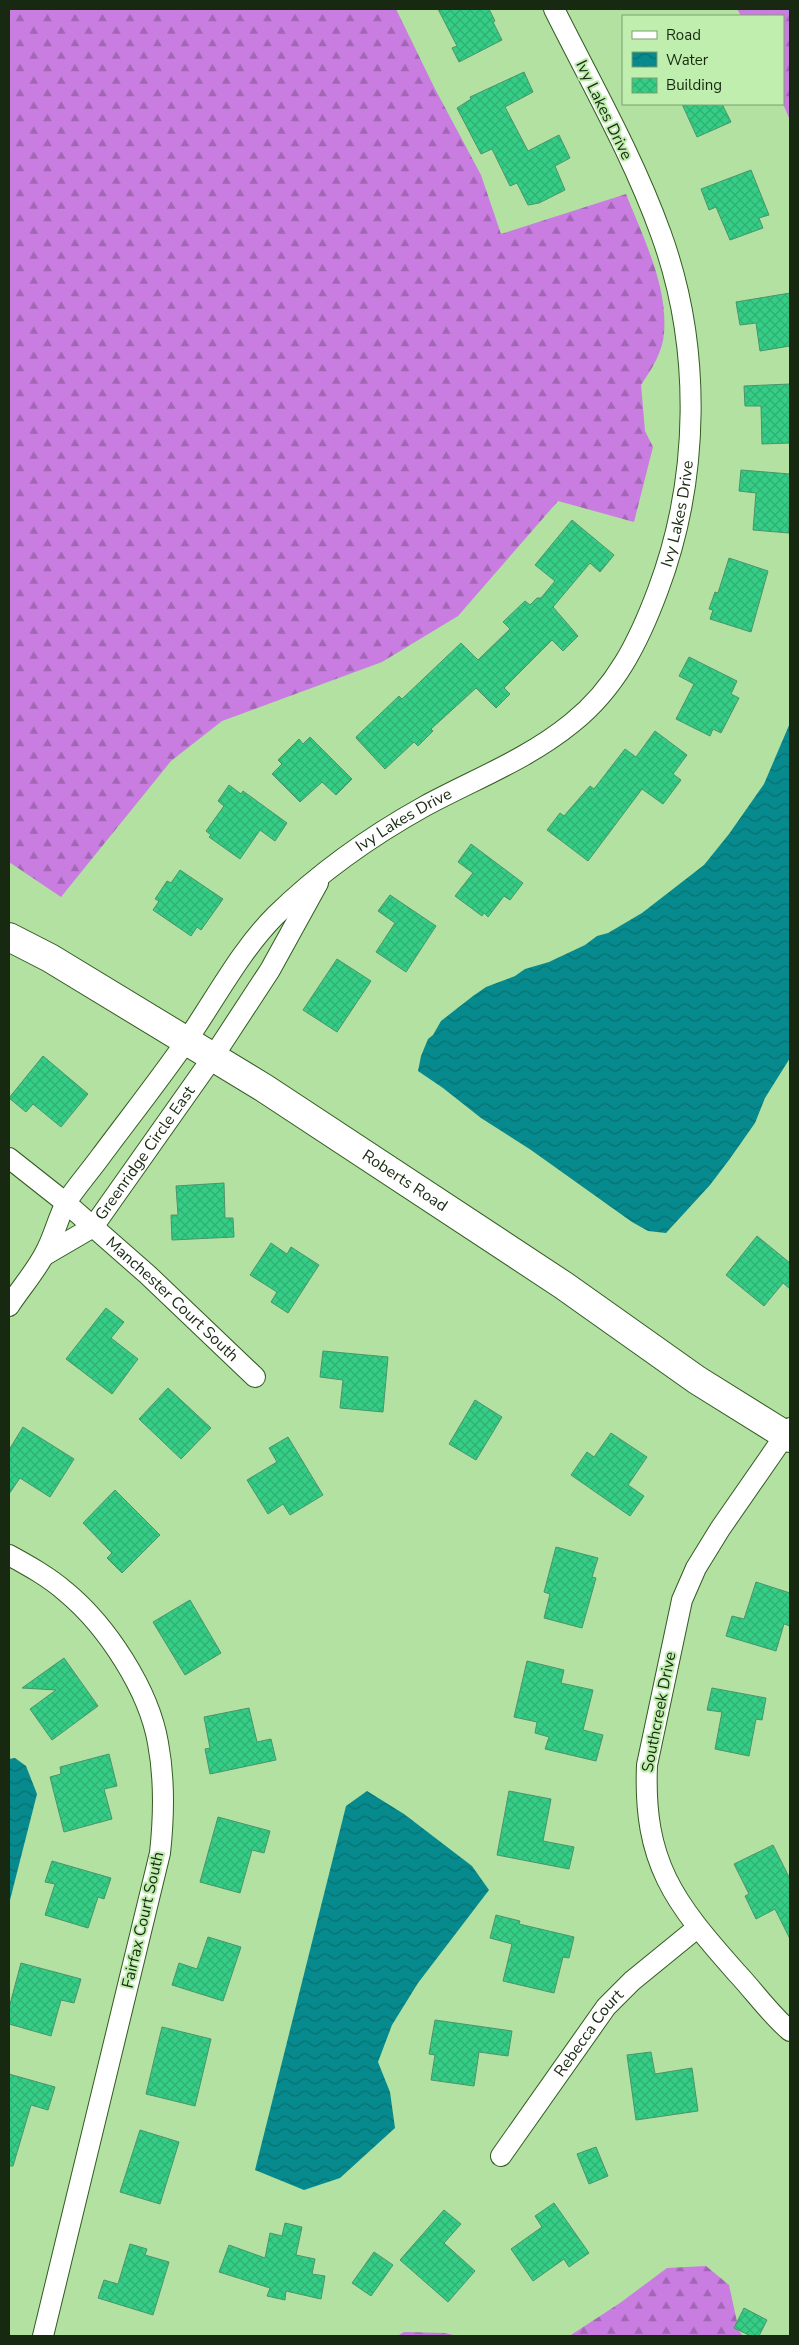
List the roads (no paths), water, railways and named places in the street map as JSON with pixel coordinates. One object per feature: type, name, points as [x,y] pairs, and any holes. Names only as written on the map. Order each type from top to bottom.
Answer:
[{"type":"main road","name":"Roberts Road","points":[[9,938],[50,958],[213,1057],[563,1285],[697,1380],[789,1434]]},
{"type":"street","name":"Ivy Lakes Drive","points":[[187,1041],[238,964],[273,918],[323,875],[392,825],[530,753],[561,732],[589,709],[612,683],[629,657],[643,629],[675,535],[688,463],[690,422],[689,371],[684,324],[672,270],[662,237],[631,163],[554,9]]},
{"type":"street","name":"Ivy Lakes Drive","points":[[213,1057],[274,963],[323,875]]},
{"type":"street","name":"Greenridge Circle East","points":[[9,1306],[45,1255],[66,1203],[187,1041]]},
{"type":"street","name":"Greenridge Circle East","points":[[45,1255],[93,1227],[213,1057]]},
{"type":"street","name":"Manchester Court South","points":[[9,1158],[66,1203],[148,1275],[255,1376]]},
{"type":"street","name":"Southcreek Drive","points":[[789,1434],[720,1529],[696,1568],[676,1625],[647,1765],[648,1820],[654,1849],[666,1879],[681,1907],[697,1928],[790,2031]]},
{"type":"street","name":"Fairfax Court South","points":[[9,1555],[38,1571],[67,1592],[107,1636],[126,1664],[141,1694],[158,1742],[163,1779],[164,1816],[160,1853],[43,2336]]},
{"type":"street","name":"Rebecca Court","points":[[501,2156],[606,2007],[632,1981],[697,1928]]},
{"type":"water","points":[[790,723],[790,1058],[765,1098],[755,1123],[710,1185],[666,1233],[648,1231],[632,1222],[531,1150],[481,1118],[418,1071],[421,1056],[428,1039],[433,1035],[441,1021],[486,987],[515,976],[525,969],[549,962],[585,945],[597,936],[608,933],[642,913],[704,865],[729,834],[764,784]]},
{"type":"water","points":[[15,1758],[26,1766],[37,1794],[9,1904],[9,1759]]},
{"type":"water","points":[[367,1791],[404,1814],[472,1866],[489,1890],[418,1983],[392,2025],[378,2062],[390,2092],[395,2128],[340,2178],[304,2190],[255,2170],[346,1806]]}]
